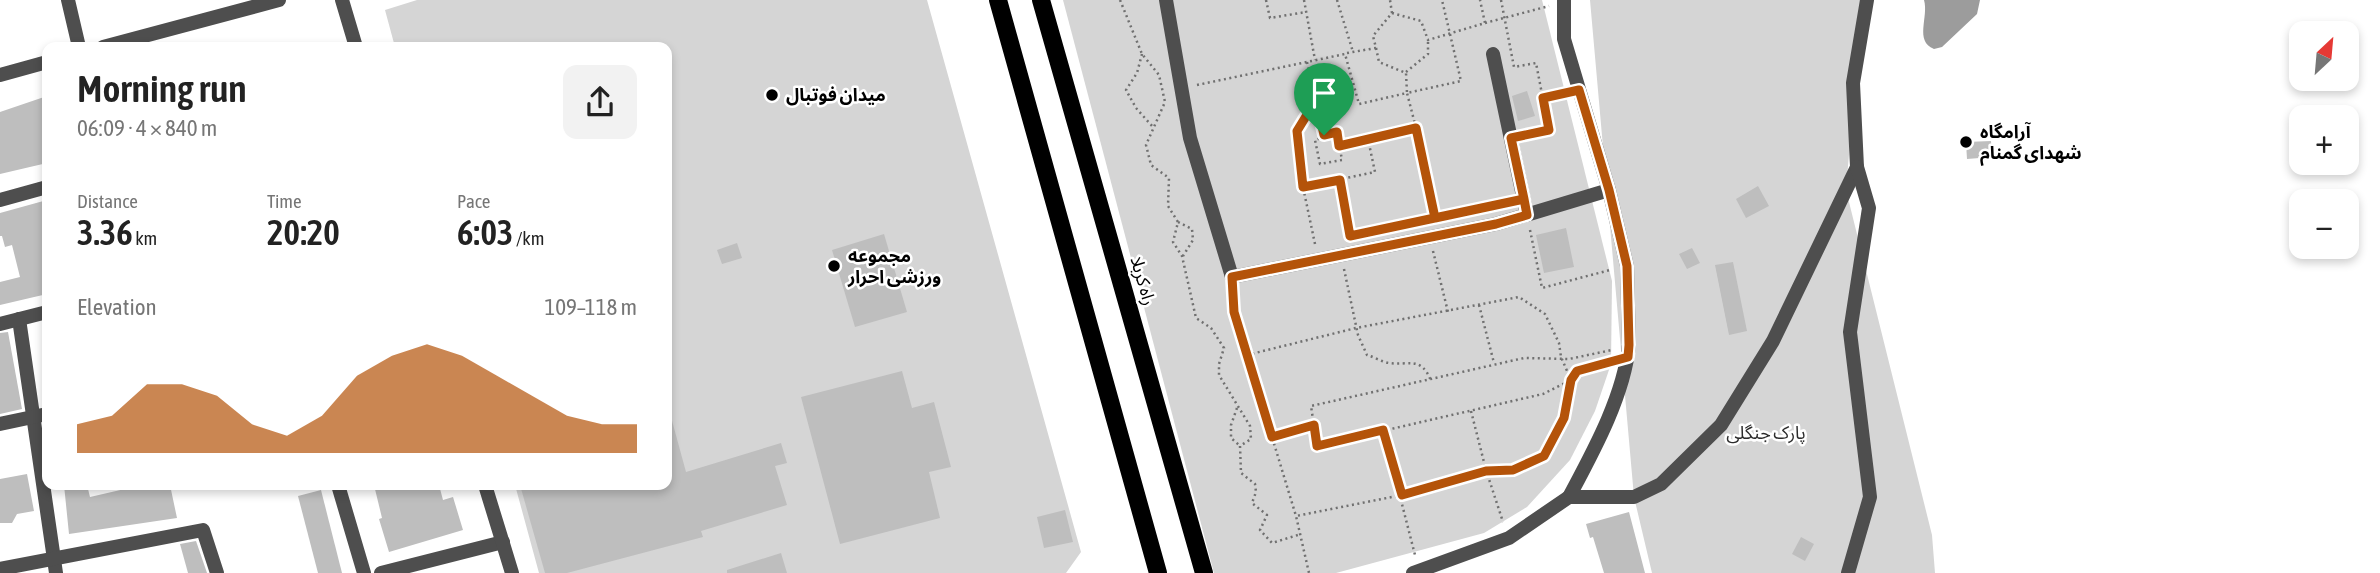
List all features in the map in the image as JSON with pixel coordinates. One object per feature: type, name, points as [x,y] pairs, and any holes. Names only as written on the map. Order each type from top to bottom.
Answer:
[{"type":"main road","points":[[998,0],[1158,573]]},
{"type":"main road","name":"راه کربلا","points":[[1041,0],[1204,573]]},
{"type":"street","points":[[68,0],[78,42]]},
{"type":"street","points":[[122,42],[279,0]]},
{"type":"street","points":[[342,0],[355,42]]},
{"type":"street","points":[[1166,0],[1190,138],[1232,277],[1527,215],[1609,190]]},
{"type":"street","points":[[1848,573],[1870,497],[1850,332],[1869,208],[1857,167],[1853,83],[1867,0]]},
{"type":"street","points":[[1416,572],[1508,538],[1569,497],[1608,419],[1628,351],[1627,266],[1609,190],[1564,39],[1564,1]]},
{"type":"street","points":[[1493,54],[1527,215]]},
{"type":"street","points":[[0,75],[42,63]]},
{"type":"street","points":[[1569,497],[1634,497],[1661,484],[1721,425],[1773,341],[1857,167]]},
{"type":"street","points":[[0,200],[42,188]]},
{"type":"street","points":[[0,324],[42,313]]},
{"type":"street","points":[[19,319],[42,436]]},
{"type":"street","points":[[0,424],[40,416]]},
{"type":"street","points":[[47,490],[55,565]]},
{"type":"street","points":[[339,490],[364,573]]},
{"type":"street","points":[[486,490],[512,573]]},
{"type":"street","points":[[0,569],[55,565],[204,530],[217,573]]},
{"type":"street","points":[[381,573],[502,542]]},
{"type":"path","points":[[1119,0],[1142,54],[1159,75],[1165,102],[1146,145],[1151,166],[1169,178],[1168,206],[1178,222],[1192,229],[1193,240],[1182,256]]},
{"type":"path","points":[[1266,0],[1270,18],[1306,12]]},
{"type":"path","points":[[1304,0],[1315,60]]},
{"type":"path","points":[[1337,0],[1353,52]]},
{"type":"path","points":[[1390,0],[1392,13],[1373,36],[1379,62],[1406,73]]},
{"type":"path","points":[[1346,54],[1359,104],[1461,81],[1442,0]]},
{"type":"path","points":[[1480,0],[1485,23]]},
{"type":"path","points":[[1501,0],[1514,66],[1536,63],[1549,130],[1511,138]]},
{"type":"path","points":[[1428,40],[1564,1]]},
{"type":"path","points":[[1392,13],[1421,21],[1428,40],[1428,54],[1406,73]]},
{"type":"path","points":[[1182,89],[1376,48]]},
{"type":"path","points":[[1142,54],[1137,73],[1126,90],[1136,108],[1153,128]]},
{"type":"path","points":[[1307,62],[1324,135]]},
{"type":"path","points":[[1406,73],[1435,218]]},
{"type":"path","points":[[1543,98],[1579,90]]},
{"type":"path","points":[[1316,100],[1297,131],[1303,187],[1314,244],[1326,242]]},
{"type":"path","points":[[1339,146],[1416,128]]},
{"type":"path","points":[[1337,132],[1342,160],[1320,164],[1315,140],[1324,135],[1337,132]]},
{"type":"path","points":[[1303,187],[1375,172],[1368,139]]},
{"type":"path","points":[[1340,180],[1350,236]]},
{"type":"path","points":[[1362,234],[1524,199]]},
{"type":"path","points":[[1527,215],[1542,288],[1627,266]]},
{"type":"path","points":[[1178,222],[1173,242],[1182,256],[1196,318],[1211,328],[1224,348],[1219,375],[1250,426],[1251,439],[1240,446]]},
{"type":"path","points":[[1430,237],[1448,312]]},
{"type":"path","points":[[1342,256],[1356,328],[1367,355],[1388,363],[1411,361],[1427,372],[1431,381]]},
{"type":"path","points":[[1232,277],[1234,312],[1296,516],[1309,573]]},
{"type":"path","points":[[1247,355],[1356,328],[1519,297],[1545,314],[1559,342],[1561,357],[1571,380]]},
{"type":"path","points":[[1479,305],[1494,364]]},
{"type":"path","points":[[1571,380],[1543,394],[1317,446],[1311,406],[1524,358],[1569,359],[1628,351]]},
{"type":"path","points":[[1296,516],[1402,495],[1486,471],[1513,470],[1544,456],[1564,418],[1571,380],[1577,371],[1628,351]]},
{"type":"path","points":[[1237,408],[1231,425],[1231,438],[1240,446],[1241,473],[1255,484],[1256,492],[1252,503],[1267,515],[1260,530],[1272,543],[1301,534]]},
{"type":"path","points":[[1471,411],[1486,471],[1508,538]]},
{"type":"path","points":[[1272,437],[1314,425]]},
{"type":"path","points":[[1383,430],[1402,495],[1416,572]]},
{"type":"green space","name":"مجموعه ورزشی احرار","points":[[417,0],[927,0],[1081,552],[1066,573],[539,573],[516,490],[672,490],[672,42],[394,42],[385,10]]},
{"type":"green space","points":[[1063,0],[1542,0],[1612,281],[1611,364],[1595,411],[1570,460],[1527,507],[1484,533],[1336,573],[1214,573]]},
{"type":"green space","name":"پارک جنگلی","points":[[1590,0],[1862,0],[1846,190],[1932,535],[1935,573],[1652,573],[1634,497]]},
{"type":"shaded area","points":[[1924,0],[1980,0],[1977,14],[1942,47],[1934,49],[1928,45],[1923,34]]},
{"type":"building","points":[[1527,91],[1535,116],[1518,121],[1512,96]]},
{"type":"building","points":[[42,98],[42,164],[0,174],[0,112]]},
{"type":"building","points":[[1991,141],[1992,157],[1967,159],[1966,142]]},
{"type":"building","points":[[1758,186],[1769,206],[1746,218],[1736,199]]},
{"type":"building","points":[[42,201],[42,295],[0,305],[0,282],[20,277],[12,245],[5,247],[0,236],[0,213]]},
{"type":"building","points":[[1566,228],[1574,267],[1544,273],[1536,235]]},
{"type":"building","points":[[884,234],[907,312],[855,327],[832,250]]},
{"type":"building","points":[[737,243],[742,258],[722,264],[717,250]]},
{"type":"building","points":[[1692,248],[1700,263],[1687,269],[1679,254]]},
{"type":"building","points":[[1733,262],[1747,331],[1729,335],[1715,265]]},
{"type":"building","points":[[8,332],[22,409],[0,414],[0,333]]},
{"type":"building","points":[[902,371],[912,408],[934,402],[951,467],[929,472],[940,518],[840,544],[801,397]]},
{"type":"building","points":[[672,421],[686,472],[781,443],[787,463],[775,466],[787,505],[701,531],[703,537],[567,573],[545,573],[521,490],[672,490]]},
{"type":"building","points":[[27,474],[34,511],[17,514],[12,523],[0,523],[0,479]]},
{"type":"building","points":[[65,490],[88,490],[90,497],[120,490],[171,490],[177,518],[69,534]]},
{"type":"building","points":[[321,490],[342,573],[318,573],[298,496]]},
{"type":"building","points":[[375,490],[440,490],[443,500],[453,497],[463,530],[389,552],[379,519],[382,518]]},
{"type":"building","points":[[1065,510],[1073,542],[1044,548],[1037,517]]},
{"type":"building","points":[[1629,512],[1645,573],[1604,573],[1586,524]]},
{"type":"building","points":[[1801,537],[1814,544],[1805,561],[1792,554]]},
{"type":"building","points":[[196,541],[207,573],[188,573],[180,544]]},
{"type":"building","points":[[781,553],[787,573],[727,573],[727,570]]},
{"type":"place","name":"میدان فوتبال","points":[[772,95]]},
{"type":"place","name":"آرامگاه شهدای گمنام","points":[[1966,142]]},
{"type":"place","name":"مجموعه ورزشی احرار","points":[[834,266]]},
{"type":"route","points":[[1324,135],[1316,100],[1297,131],[1303,187],[1340,180],[1350,236],[1435,218],[1524,199],[1511,138],[1549,130],[1543,98],[1579,90],[1609,190],[1627,266],[1628,357],[1577,371],[1571,380],[1564,418],[1544,456],[1513,470],[1486,471],[1402,495],[1383,430],[1317,446],[1314,425],[1272,437],[1234,312],[1232,277],[1496,224],[1527,215],[1524,199],[1435,218],[1416,128],[1339,146],[1337,132],[1324,135]]}]
